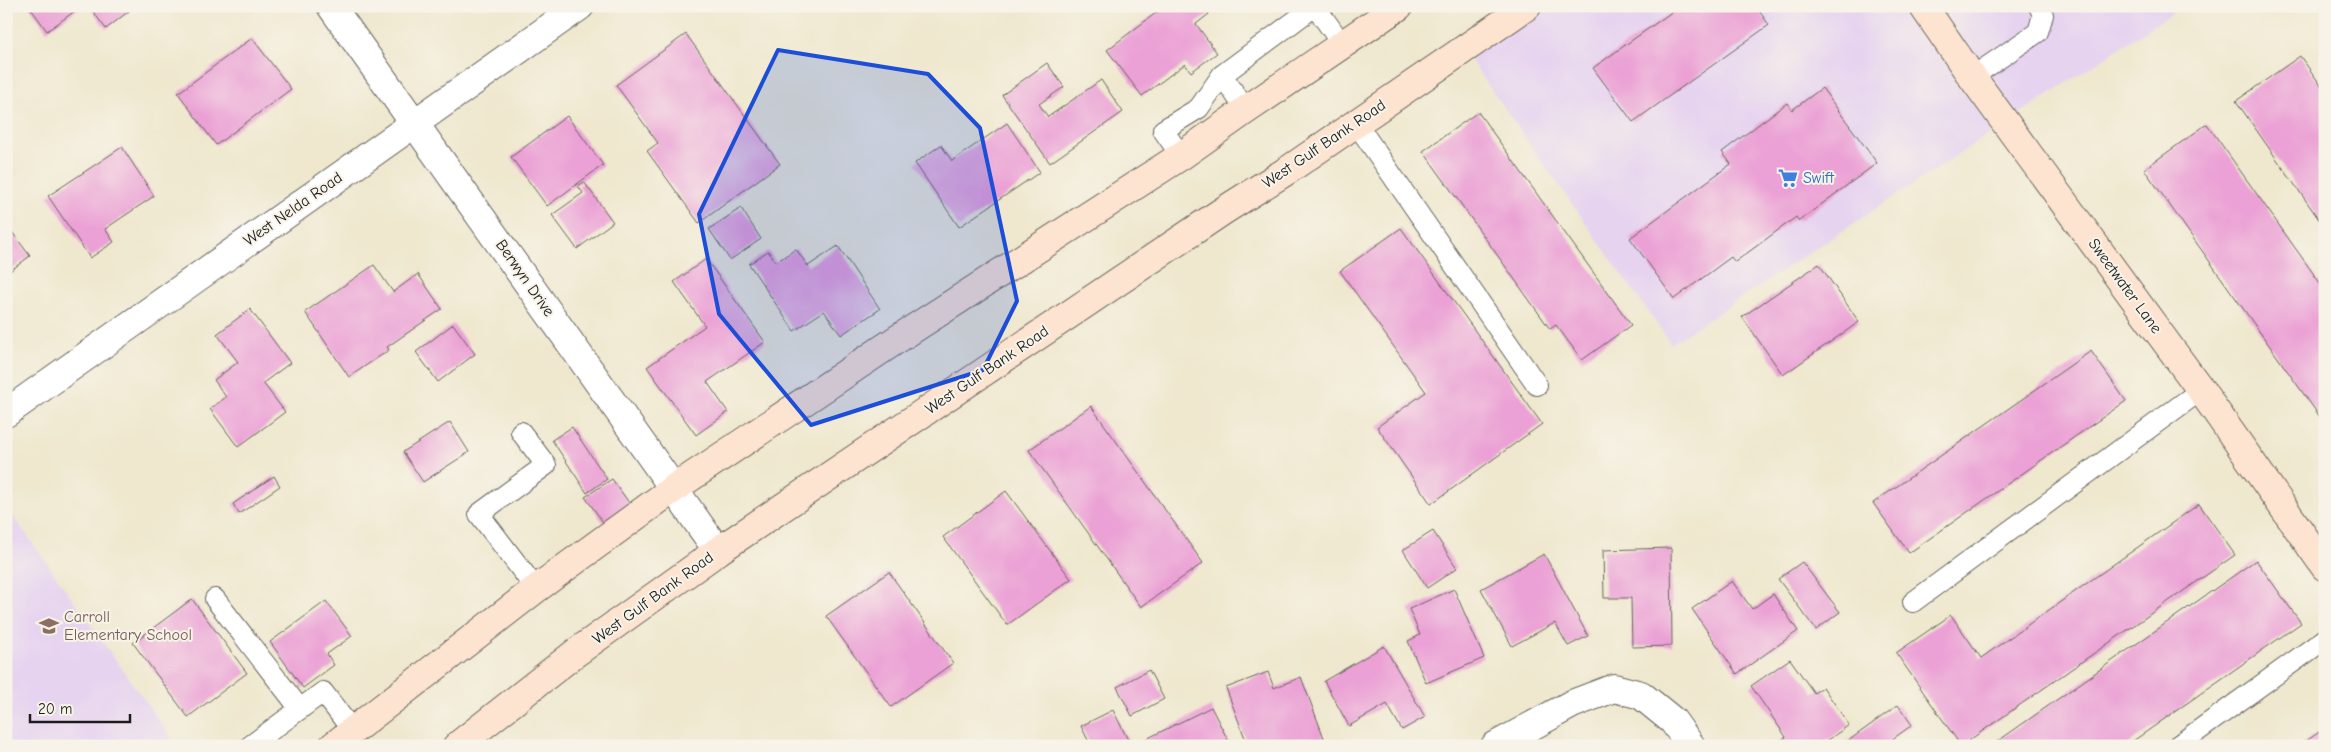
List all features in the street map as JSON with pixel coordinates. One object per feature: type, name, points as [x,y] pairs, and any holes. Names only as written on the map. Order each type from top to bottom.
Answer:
[{"type":"main road","points":[[342,738],[536,590],[673,489],[926,320],[1181,156],[1399,6]]},
{"type":"main road","name":"West Gulf Bank Road","points":[[457,746],[574,654],[718,551],[1527,6]]},
{"type":"main road","name":"Sweetwater Lane","points":[[1923,6],[1972,77],[2201,390],[2325,567]]},
{"type":"street","name":"Berwyn Drive","points":[[331,6],[718,551]]},
{"type":"street","name":"West Nelda Road","points":[[6,413],[580,6]]},
{"type":"street","points":[[1495,746],[1572,704],[1614,688],[1641,695],[1673,721],[1691,746]]},
{"type":"lane","points":[[1181,156],[1163,130],[1199,108],[1222,75],[1315,6],[1342,44]]},
{"type":"lane","points":[[1972,77],[2038,32],[2044,15],[2039,6]]},
{"type":"lane","points":[[1222,75],[1246,110]]},
{"type":"lane","points":[[1356,123],[1537,385]]},
{"type":"lane","points":[[1913,602],[2201,390]]},
{"type":"lane","points":[[521,432],[546,465],[479,514],[536,590]]},
{"type":"lane","points":[[215,599],[300,709]]},
{"type":"lane","points":[[2177,746],[2325,639]]},
{"type":"lane","points":[[250,746],[324,692],[342,738]]},
{"type":"highlighted area","points":[[778,50],[928,74],[980,128],[1017,301],[983,370],[811,425],[719,314],[699,214]]},
{"type":"shaded area","points":[[1542,6],[2183,6],[1671,344],[1469,58]]},
{"type":"shaded area","name":"Carroll Elementary School","points":[[6,506],[177,746],[6,746]]},
{"type":"building","points":[[29,6],[82,6],[47,31]]},
{"type":"building","points":[[89,6],[126,6],[129,11],[106,29]]},
{"type":"building","points":[[1165,6],[1203,6],[1209,14],[1196,24],[1217,53],[1191,72],[1185,64],[1142,96],[1107,50]]},
{"type":"building","points":[[1680,6],[1756,6],[1769,25],[1633,122],[1593,68]]},
{"type":"building","points":[[686,34],[780,164],[699,223],[647,151],[658,143],[616,85]]},
{"type":"building","points":[[252,38],[291,89],[216,145],[178,93]]},
{"type":"building","points":[[2300,56],[2325,91],[2325,228],[2236,101]]},
{"type":"building","points":[[1047,63],[1064,87],[1039,104],[1048,117],[1101,80],[1123,112],[1050,163],[1002,95]]},
{"type":"building","points":[[1822,88],[1877,163],[1799,221],[1796,217],[1735,262],[1731,257],[1674,299],[1630,238],[1731,164],[1722,152],[1787,103],[1792,110]]},
{"type":"building","points":[[1478,112],[1631,325],[1582,360],[1556,325],[1550,329],[1423,151]]},
{"type":"building","points":[[567,116],[603,165],[547,206],[511,157]]},
{"type":"building","points":[[1007,123],[1040,172],[959,227],[915,163],[941,145],[952,161]]},
{"type":"building","points":[[2207,124],[2325,290],[2325,424],[2144,169]]},
{"type":"building","points":[[122,147],[154,196],[105,229],[114,242],[90,258],[48,196]]},
{"type":"building","points":[[584,182],[613,222],[577,249],[552,215],[583,193],[578,186]]},
{"type":"building","points":[[741,208],[761,239],[730,260],[709,229]]},
{"type":"building","points":[[6,224],[30,256],[6,274]]},
{"type":"building","points":[[1401,228],[1542,424],[1431,504],[1377,427],[1426,392],[1340,271]]},
{"type":"building","points":[[838,246],[880,309],[841,335],[824,311],[794,331],[749,264],[768,251],[776,262],[796,249],[808,266]]},
{"type":"building","points":[[706,259],[765,342],[707,382],[728,412],[696,435],[647,367],[705,326],[674,282]]},
{"type":"building","points":[[1819,264],[1859,322],[1783,375],[1742,317]]},
{"type":"building","points":[[374,265],[393,292],[418,274],[442,309],[387,347],[389,350],[349,377],[305,312]]},
{"type":"building","points":[[250,309],[290,363],[263,383],[285,412],[238,447],[210,409],[226,397],[214,380],[238,362],[217,334]]},
{"type":"building","points":[[453,324],[475,354],[438,382],[416,352]]},
{"type":"building","points":[[2091,351],[2126,401],[1909,553],[1873,503]]},
{"type":"building","points":[[1091,406],[1203,563],[1141,607],[1029,450]]},
{"type":"building","points":[[450,422],[469,452],[423,482],[403,452]]},
{"type":"building","points":[[572,427],[607,479],[587,493],[552,440]]},
{"type":"building","points":[[274,476],[280,486],[239,514],[233,504]]},
{"type":"building","points":[[612,479],[630,504],[603,522],[585,497]]},
{"type":"building","points":[[1006,491],[1071,579],[1007,625],[943,537]]},
{"type":"building","points":[[2199,504],[2235,555],[1961,746],[1896,653],[1951,615],[1981,658]]},
{"type":"building","points":[[1433,531],[1457,568],[1427,588],[1403,550]]},
{"type":"building","points":[[1671,548],[1672,646],[1632,647],[1631,598],[1604,598],[1603,550]]},
{"type":"building","points":[[1544,554],[1588,636],[1568,646],[1555,623],[1512,646],[1481,589]]},
{"type":"building","points":[[2256,560],[2301,623],[2126,746],[1991,746]]},
{"type":"building","points":[[1802,562],[1840,612],[1816,630],[1778,579]]},
{"type":"building","points":[[889,572],[953,663],[891,707],[826,616]]},
{"type":"building","points":[[1732,581],[1752,609],[1773,594],[1798,631],[1737,674],[1692,609]]},
{"type":"building","points":[[1454,589],[1484,658],[1426,683],[1408,641],[1420,635],[1409,609]]},
{"type":"building","points":[[192,599],[247,673],[188,717],[133,643]]},
{"type":"building","points":[[326,601],[352,636],[327,654],[334,665],[303,688],[270,642]]},
{"type":"building","points":[[1384,646],[1425,717],[1402,730],[1387,704],[1349,726],[1324,681]]},
{"type":"building","points":[[1790,659],[1814,693],[1823,687],[1849,725],[1820,746],[1773,746],[1786,737],[1751,686]]},
{"type":"building","points":[[1149,670],[1164,699],[1132,716],[1117,687]]},
{"type":"building","points":[[1268,672],[1274,688],[1301,677],[1327,746],[1248,746],[1226,688]]},
{"type":"building","points":[[1898,705],[1912,725],[1883,746],[1841,746]]},
{"type":"building","points":[[1211,707],[1231,746],[1142,746],[1140,742]]},
{"type":"building","points":[[1113,710],[1131,746],[1091,746],[1081,726]]},
{"type":"building","points":[[2325,728],[2325,746],[2299,746]]},
{"type":"place","name":"Swift","points":[[1788,178]]},
{"type":"place","name":"Carroll Elementary School","points":[[49,626]]}]
